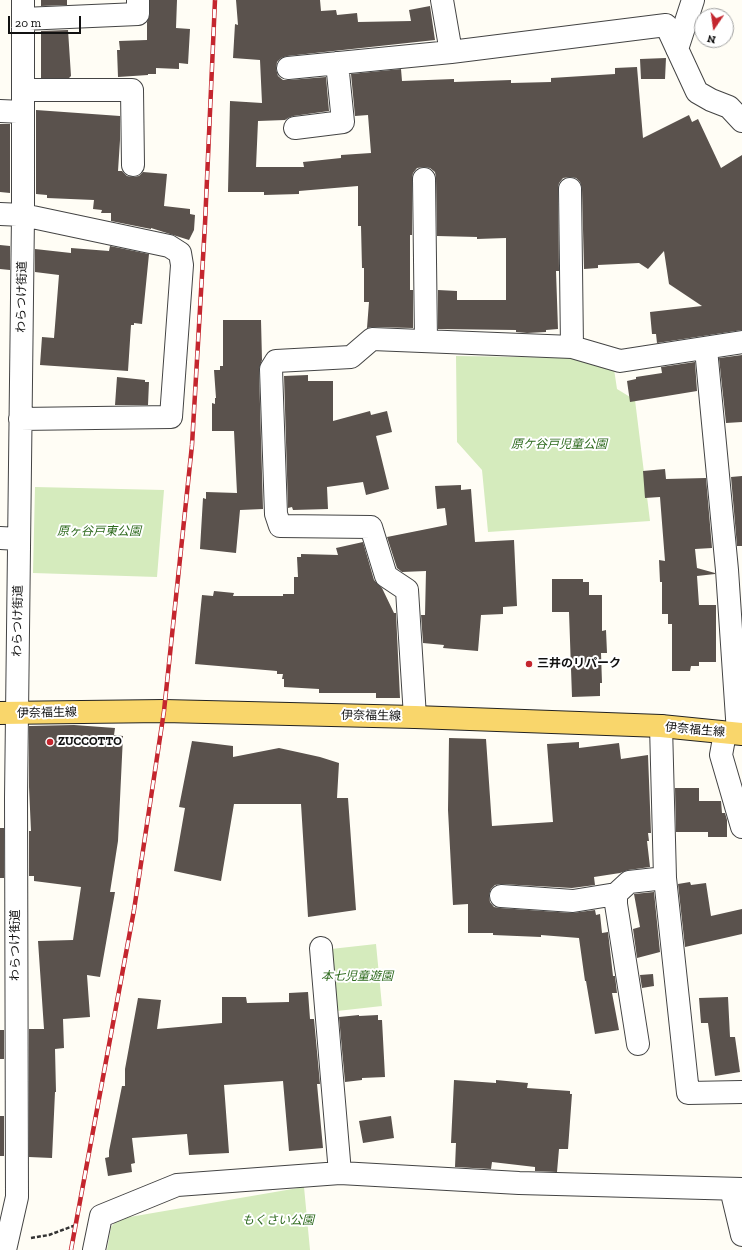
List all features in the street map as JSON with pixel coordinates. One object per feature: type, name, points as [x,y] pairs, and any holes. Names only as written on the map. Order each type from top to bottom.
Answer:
[{"type":"main road","name":"伊奈福生線","points":[[8,713],[164,711],[415,717],[661,726],[735,733]]},
{"type":"street","points":[[23,9],[138,14],[138,0]]},
{"type":"street","points":[[442,0],[451,52]]},
{"type":"street","points":[[677,49],[693,0]]},
{"type":"street","name":"わらつけ街道","points":[[4,1244],[16,1197],[8,797],[8,713],[10,538],[20,418],[23,215],[23,9]]},
{"type":"street","points":[[288,68],[451,52],[666,24],[697,92],[729,107],[742,121]]},
{"type":"street","points":[[295,128],[343,122],[337,63]]},
{"type":"street","points":[[23,90],[132,90],[133,165]]},
{"type":"street","points":[[0,111],[23,112]]},
{"type":"street","points":[[424,179],[426,341]]},
{"type":"street","points":[[570,189],[572,347]]},
{"type":"street","points":[[0,214],[23,215],[170,246],[180,253],[182,265],[171,417],[20,418]]},
{"type":"street","points":[[415,717],[407,590],[386,576],[371,527],[280,526],[276,514],[271,369],[276,361],[351,357],[372,339],[572,347],[620,361],[706,349],[742,342]]},
{"type":"street","points":[[706,349],[734,569],[735,733],[721,755],[742,827]]},
{"type":"street","points":[[661,726],[665,878],[688,1093],[742,1092]]},
{"type":"street","points":[[501,896],[573,900],[616,894],[629,882],[665,878]]},
{"type":"street","points":[[616,894],[616,904],[638,1044]]},
{"type":"street","points":[[321,948],[340,1173]]},
{"type":"street","points":[[94,1250],[101,1216],[177,1185],[340,1173],[519,1184],[736,1189],[742,1235]]},
{"type":"path","points":[[4,1244],[49,1235],[101,1216]]},
{"type":"green space","name":"原ケ谷戸児童公園","points":[[456,356],[585,358],[614,369],[617,389],[635,400],[650,521],[488,532],[482,470],[457,442]]},
{"type":"green space","name":"原ヶ谷戸東公園","points":[[35,487],[164,490],[157,577],[33,573]]},
{"type":"green space","name":"本七児童遊園","points":[[376,944],[382,1006],[337,1011],[331,949]]},
{"type":"green space","name":"もくさい公園","points":[[304,1187],[310,1250],[107,1250],[111,1227],[118,1219]]},
{"type":"building","points":[[41,0],[67,0],[67,5],[41,6]]},
{"type":"building","points":[[150,0],[177,0],[176,28],[190,29],[188,64],[179,63],[179,69],[156,68],[156,74],[118,77],[117,50],[120,50],[119,41],[147,40],[147,22],[150,14]]},
{"type":"building","points":[[236,0],[320,0],[321,11],[336,10],[337,15],[357,13],[358,22],[411,21],[409,10],[430,6],[435,40],[287,56],[281,58],[277,62],[276,69],[278,76],[283,80],[326,77],[329,111],[293,116],[285,120],[258,121],[256,167],[304,167],[303,162],[341,158],[341,155],[371,153],[368,115],[355,116],[351,74],[401,69],[402,81],[454,79],[454,82],[511,80],[511,83],[551,82],[551,78],[615,74],[615,68],[637,67],[643,138],[689,115],[692,122],[698,119],[721,168],[742,155],[742,330],[657,343],[656,334],[652,334],[650,312],[702,306],[669,284],[664,251],[648,269],[639,263],[598,265],[598,268],[584,269],[582,189],[580,182],[576,178],[570,177],[563,178],[559,183],[558,189],[559,271],[556,271],[558,329],[546,330],[546,332],[527,333],[516,332],[516,330],[438,329],[438,290],[457,291],[457,300],[506,300],[506,238],[477,239],[477,237],[437,236],[435,172],[430,168],[424,167],[417,168],[413,173],[412,179],[410,290],[413,290],[413,328],[367,328],[369,302],[364,302],[364,268],[362,268],[361,226],[358,226],[358,186],[299,191],[299,194],[264,195],[264,192],[228,192],[230,101],[262,103],[260,60],[233,58],[235,24],[238,25]]},
{"type":"building","points":[[68,30],[71,76],[69,78],[41,78],[41,31]]},
{"type":"building","points":[[666,58],[665,79],[641,79],[640,59]]},
{"type":"building","points":[[36,110],[120,116],[118,171],[122,171],[127,176],[133,177],[139,176],[143,172],[167,174],[164,206],[190,209],[190,214],[195,215],[194,230],[189,240],[151,228],[111,221],[111,213],[101,213],[102,210],[93,209],[94,200],[47,198],[47,195],[36,194]]},
{"type":"building","points":[[0,124],[10,124],[10,193],[0,192]]},
{"type":"building","points":[[0,245],[10,246],[10,270],[0,269]]},
{"type":"building","points":[[110,246],[149,254],[142,324],[134,323],[134,325],[131,325],[128,371],[40,365],[42,337],[54,338],[59,275],[35,272],[35,249],[71,253],[71,248],[109,251]]},
{"type":"building","points":[[223,320],[261,320],[262,360],[259,369],[263,509],[240,510],[236,553],[200,549],[203,498],[206,499],[206,492],[237,493],[234,431],[212,431],[212,403],[215,404],[216,398],[214,370],[220,370],[220,366],[223,366]]},
{"type":"building","points":[[742,355],[742,422],[726,423],[719,358]]},
{"type":"building","points":[[695,362],[697,391],[630,402],[627,381],[636,379],[636,377],[662,373],[661,367]]},
{"type":"building","points":[[308,375],[308,381],[333,381],[333,421],[370,411],[371,415],[387,411],[392,432],[376,436],[389,489],[366,495],[363,482],[327,487],[328,509],[293,510],[292,507],[288,508],[284,376]]},
{"type":"building","points":[[117,377],[145,380],[145,382],[149,382],[148,405],[115,405]]},
{"type":"building","points":[[665,469],[666,479],[706,478],[712,548],[695,549],[697,568],[715,573],[697,576],[699,605],[716,605],[716,662],[699,662],[699,666],[691,666],[690,671],[672,671],[672,624],[668,624],[668,614],[662,614],[662,582],[660,582],[659,560],[665,561],[660,497],[645,498],[643,471]]},
{"type":"building","points":[[742,476],[742,546],[737,546],[731,477]]},
{"type":"building","points":[[461,485],[461,490],[471,489],[475,542],[514,540],[517,606],[503,607],[503,614],[481,615],[478,651],[443,648],[444,645],[423,643],[421,615],[425,615],[426,571],[402,572],[397,568],[387,537],[447,525],[445,508],[437,509],[435,486]]},
{"type":"building","points":[[363,542],[374,580],[382,588],[394,613],[396,613],[400,698],[376,698],[376,693],[319,693],[319,689],[284,687],[284,679],[282,679],[283,674],[277,674],[277,671],[195,664],[202,595],[213,596],[214,591],[234,593],[233,596],[283,596],[283,594],[294,594],[294,577],[298,577],[297,557],[301,557],[301,554],[338,555],[336,548]]},
{"type":"building","points":[[552,579],[583,579],[583,582],[589,582],[589,595],[602,595],[602,631],[606,630],[607,653],[601,653],[602,683],[600,683],[600,696],[572,697],[569,612],[552,612]]},
{"type":"building","points":[[74,725],[115,728],[114,735],[123,736],[118,841],[110,892],[115,892],[100,977],[87,975],[90,1017],[63,1019],[64,1048],[55,1049],[56,1092],[52,1158],[29,1157],[29,1029],[44,1029],[38,941],[73,940],[81,887],[34,881],[34,876],[29,876],[29,831],[31,831],[29,726]]},
{"type":"building","points":[[449,738],[486,739],[492,826],[553,822],[547,744],[579,742],[579,748],[619,743],[621,759],[648,755],[651,833],[648,833],[649,841],[647,841],[650,867],[594,877],[595,885],[572,888],[501,884],[495,885],[491,889],[489,895],[490,902],[494,907],[572,913],[595,910],[596,915],[600,914],[602,933],[608,932],[613,976],[615,976],[617,993],[612,993],[619,1030],[595,1034],[579,938],[541,935],[541,937],[493,935],[493,933],[468,933],[468,904],[453,905],[448,810]]},
{"type":"building","points":[[192,741],[233,746],[233,757],[279,748],[320,757],[339,763],[337,798],[348,798],[356,910],[308,917],[301,804],[234,804],[221,881],[174,871],[185,808],[179,807]]},
{"type":"building","points":[[675,788],[699,788],[699,801],[721,801],[722,813],[725,813],[727,820],[727,837],[708,837],[708,832],[676,832]]},
{"type":"building","points":[[0,828],[4,828],[4,878],[0,878]]},
{"type":"building","points":[[690,882],[691,885],[706,883],[711,916],[742,909],[742,934],[685,947],[678,884]]},
{"type":"building","points":[[654,892],[660,952],[637,958],[633,929],[640,927],[634,894]]},
{"type":"building","points":[[653,974],[654,986],[642,988],[640,975]]},
{"type":"building","points":[[308,992],[310,1019],[314,1019],[320,1084],[317,1084],[323,1148],[289,1151],[283,1081],[224,1085],[229,1153],[189,1155],[187,1134],[132,1138],[135,1163],[131,1164],[132,1172],[108,1176],[105,1158],[109,1157],[122,1086],[125,1086],[125,1069],[138,998],[161,1000],[157,1029],[222,1023],[222,997],[246,997],[247,1003],[289,1002],[289,993]]},
{"type":"building","points":[[728,997],[730,1037],[735,1037],[740,1072],[715,1076],[708,1023],[701,1023],[699,998]]},
{"type":"building","points":[[378,1015],[378,1020],[382,1020],[385,1077],[362,1078],[362,1080],[345,1082],[339,1017]]},
{"type":"building","points":[[0,1030],[4,1030],[4,1059],[0,1059]]},
{"type":"building","points":[[454,1080],[496,1083],[496,1080],[528,1083],[527,1088],[570,1091],[570,1094],[572,1094],[568,1149],[559,1149],[557,1172],[535,1171],[535,1167],[492,1162],[491,1169],[455,1167],[456,1143],[451,1143]]},
{"type":"building","points":[[0,1116],[4,1116],[4,1156],[0,1156]]},
{"type":"building","points":[[391,1116],[394,1138],[363,1143],[359,1121]]},
{"type":"railway","points":[[71,1250],[134,910],[164,711],[192,445],[205,224],[215,0]]},
{"type":"place","name":"三井のリパーク","points":[[529,664]]},
{"type":"place","name":"ZUCCOTTO","points":[[50,742]]}]
